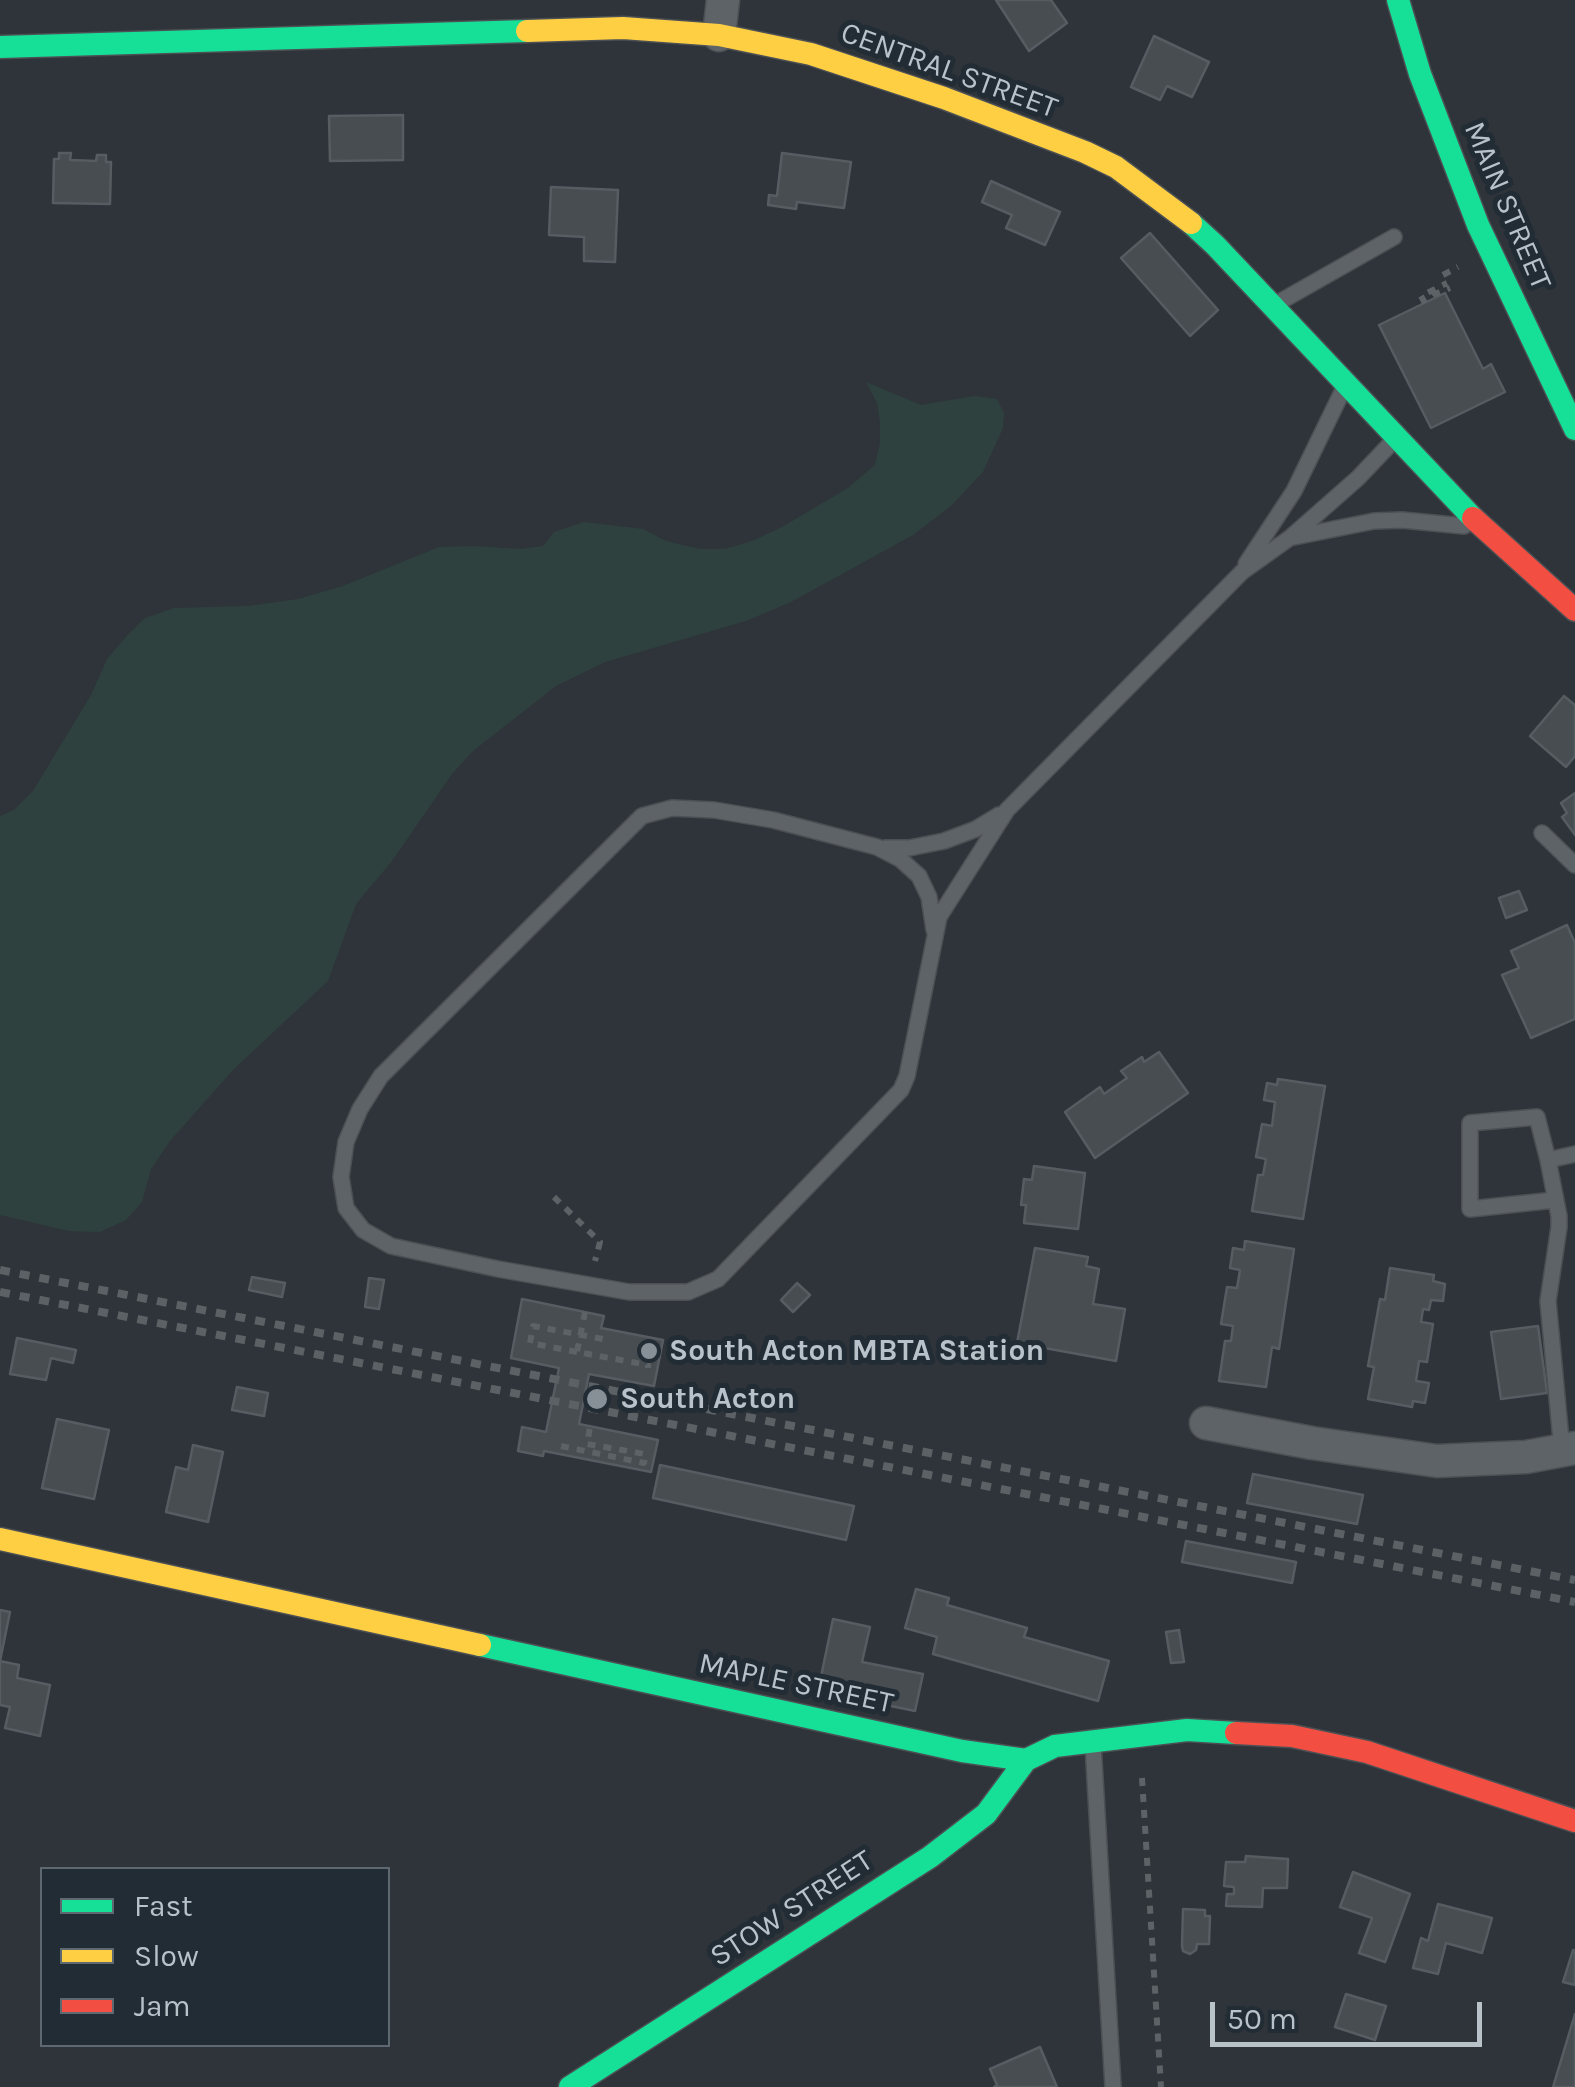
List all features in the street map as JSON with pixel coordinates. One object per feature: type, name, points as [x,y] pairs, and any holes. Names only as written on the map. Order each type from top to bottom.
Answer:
[{"type":"street","points":[[719,35],[723,0]]},
{"type":"street","name":"MAIN STREET","points":[[1398,0],[1420,74],[1478,225],[1575,430]]},
{"type":"street","name":"CENTRAL STREET","points":[[0,47],[623,28],[719,35],[811,54],[944,98],[1116,167],[1193,225],[1484,529],[1575,610]]},
{"type":"street","points":[[1206,1423],[1437,1461],[1504,1459],[1568,1449]]},
{"type":"street","name":"MAPLE STREET","points":[[0,1539],[962,1750],[1026,1760],[1055,1746],[1093,1740],[1187,1730],[1265,1733],[1331,1742],[1414,1766],[1575,1822]]},
{"type":"street","name":"STOW STREET","points":[[570,2087],[930,1857],[986,1814],[1026,1760]]},
{"type":"lane","points":[[1272,306],[1394,237]]},
{"type":"lane","points":[[1242,572],[1294,491],[1345,385]]},
{"type":"lane","points":[[934,930],[929,897],[919,876],[900,858],[877,847],[772,820],[714,810],[672,808],[642,816],[381,1076],[360,1109],[343,1159],[342,1193],[353,1219],[363,1230],[391,1246],[629,1292],[677,1293],[709,1285],[727,1272],[901,1090],[907,1076],[934,930],[946,904],[1007,810],[1242,572],[1290,538],[1358,478],[1396,438]]},
{"type":"lane","points":[[1290,538],[1374,521],[1402,520],[1484,529]]},
{"type":"lane","points":[[877,847],[908,848],[944,842],[1007,810]]},
{"type":"lane","points":[[1542,833],[1575,865]]},
{"type":"lane","points":[[1556,1200],[1470,1209],[1470,1123],[1537,1117],[1548,1160],[1556,1200],[1560,1227],[1548,1302],[1568,1449]]},
{"type":"lane","points":[[1548,1160],[1575,1154]]},
{"type":"lane","points":[[1093,1740],[1113,2087]]},
{"type":"path","points":[[1424,303],[1421,296],[1448,286],[1437,296]]},
{"type":"path","points":[[554,1196],[600,1242],[594,1267]]},
{"type":"path","points":[[577,1352],[585,1312]]},
{"type":"path","points":[[603,1339],[533,1326],[530,1343],[648,1368]]},
{"type":"path","points":[[560,1446],[644,1463],[646,1454],[587,1444],[590,1426]]},
{"type":"path","points":[[1142,1778],[1161,2087]]},
{"type":"green space","points":[[866,382],[921,405],[974,396],[997,399],[1004,413],[1003,428],[983,472],[951,506],[913,535],[791,602],[746,621],[605,662],[556,686],[473,751],[452,774],[392,861],[356,904],[328,981],[233,1070],[170,1141],[151,1169],[142,1202],[126,1220],[100,1232],[69,1231],[0,1215],[0,816],[14,810],[33,791],[91,695],[107,659],[145,618],[174,608],[248,606],[298,599],[343,586],[439,547],[543,546],[554,532],[584,522],[643,529],[666,541],[700,549],[725,549],[752,541],[848,488],[875,465],[880,422],[877,403]]},
{"type":"building","points":[[996,0],[1051,0],[1067,23],[1029,51]]},
{"type":"building","points":[[1154,36],[1209,62],[1192,97],[1167,86],[1160,100],[1131,87]]},
{"type":"building","points":[[403,115],[403,160],[330,161],[329,116]]},
{"type":"building","points":[[59,153],[71,153],[70,160],[96,161],[97,155],[106,155],[106,162],[111,162],[110,204],[53,203],[54,159],[59,159]]},
{"type":"building","points":[[782,153],[851,162],[844,208],[797,202],[796,209],[768,205],[769,195],[777,196]]},
{"type":"building","points":[[991,181],[1060,212],[1045,245],[1006,228],[1012,215],[982,202]]},
{"type":"building","points":[[551,187],[618,190],[615,262],[584,261],[584,237],[549,235]]},
{"type":"building","points":[[1150,233],[1218,310],[1190,336],[1121,258]]},
{"type":"building","points":[[1445,293],[1483,369],[1491,364],[1505,392],[1431,428],[1379,325]]},
{"type":"building","points":[[1564,696],[1575,705],[1575,756],[1566,767],[1530,736]]},
{"type":"building","points":[[1575,793],[1575,835],[1562,817],[1567,813],[1561,803]]},
{"type":"building","points":[[1519,891],[1527,910],[1506,918],[1499,898]]},
{"type":"building","points":[[1567,925],[1575,943],[1575,1019],[1531,1038],[1502,975],[1519,968],[1511,951]]},
{"type":"building","points":[[1159,1052],[1188,1093],[1095,1158],[1065,1112],[1100,1087],[1104,1094],[1127,1078],[1121,1071],[1142,1057],[1144,1062]]},
{"type":"building","points":[[1278,1079],[1325,1086],[1303,1219],[1252,1211],[1258,1175],[1263,1175],[1266,1159],[1256,1157],[1262,1124],[1272,1126],[1275,1102],[1264,1100],[1267,1083],[1277,1085]]},
{"type":"building","points":[[1034,1166],[1085,1173],[1078,1229],[1024,1223],[1024,1179],[1032,1180]]},
{"type":"building","points":[[1245,1241],[1294,1249],[1279,1349],[1272,1347],[1266,1387],[1219,1381],[1225,1341],[1231,1341],[1233,1326],[1221,1324],[1227,1287],[1237,1288],[1240,1270],[1230,1268],[1233,1248],[1244,1250]]},
{"type":"building","points":[[1035,1248],[1088,1257],[1086,1266],[1099,1269],[1093,1304],[1125,1309],[1116,1361],[1017,1343]]},
{"type":"building","points":[[1390,1268],[1434,1275],[1433,1281],[1445,1284],[1443,1301],[1431,1300],[1429,1310],[1423,1309],[1421,1322],[1433,1324],[1427,1362],[1419,1361],[1416,1381],[1429,1383],[1425,1403],[1413,1401],[1412,1407],[1368,1399],[1374,1367],[1368,1366]]},
{"type":"building","points":[[252,1277],[285,1283],[282,1297],[249,1290]]},
{"type":"building","points":[[369,1278],[384,1280],[379,1309],[365,1307]]},
{"type":"building","points":[[797,1283],[810,1295],[793,1312],[781,1300]]},
{"type":"building","points":[[522,1299],[604,1316],[601,1328],[663,1340],[654,1386],[589,1374],[579,1424],[658,1440],[651,1472],[544,1451],[543,1456],[518,1451],[522,1427],[546,1432],[559,1368],[511,1358]]},
{"type":"building","points":[[1538,1326],[1547,1393],[1501,1399],[1491,1332]]},
{"type":"building","points":[[17,1338],[76,1350],[73,1363],[51,1358],[46,1380],[10,1374]]},
{"type":"building","points":[[237,1387],[268,1393],[264,1416],[232,1410]]},
{"type":"building","points":[[57,1419],[109,1430],[94,1499],[42,1488]]},
{"type":"building","points":[[193,1445],[223,1452],[208,1522],[166,1512],[176,1467],[188,1470]]},
{"type":"building","points":[[660,1465],[854,1506],[846,1540],[653,1498]]},
{"type":"building","points":[[1253,1474],[1363,1495],[1357,1524],[1247,1503]]},
{"type":"building","points":[[1186,1541],[1296,1562],[1292,1583],[1182,1562]]},
{"type":"building","points":[[916,1589],[949,1598],[947,1605],[1027,1628],[1024,1637],[1109,1661],[1098,1701],[933,1654],[937,1637],[905,1628]]},
{"type":"building","points":[[0,1610],[10,1612],[0,1661]]},
{"type":"building","points":[[833,1619],[870,1627],[862,1662],[923,1674],[915,1711],[818,1691]]},
{"type":"building","points":[[1179,1630],[1184,1662],[1171,1663],[1166,1632]]},
{"type":"building","points":[[0,1661],[19,1665],[17,1678],[50,1685],[40,1736],[5,1728],[10,1707],[0,1705]]},
{"type":"building","points":[[1246,1856],[1288,1859],[1287,1888],[1263,1888],[1262,1907],[1226,1906],[1227,1894],[1234,1894],[1234,1887],[1224,1886],[1226,1862],[1245,1862]]},
{"type":"building","points":[[1353,1872],[1410,1894],[1385,1962],[1359,1953],[1372,1918],[1340,1907]]},
{"type":"building","points":[[1438,1904],[1492,1918],[1482,1953],[1446,1943],[1438,1974],[1413,1968],[1421,1938],[1428,1941]]},
{"type":"building","points":[[1183,1909],[1205,1910],[1205,1916],[1210,1916],[1209,1944],[1197,1944],[1190,1954],[1182,1946]]},
{"type":"building","points":[[1575,1951],[1575,1985],[1563,1982]]},
{"type":"building","points":[[1346,1994],[1386,2006],[1375,2040],[1335,2027]]},
{"type":"building","points":[[1575,2014],[1575,2087],[1553,2087]]},
{"type":"building","points":[[1040,2047],[1057,2087],[994,2087],[997,2085],[990,2069]]},
{"type":"railway","points":[[0,1270],[1575,1580]]},
{"type":"railway","points":[[0,1292],[1575,1602]]},
{"type":"traffic: fast","points":[[1398,0],[1420,74],[1478,225],[1575,429]]},
{"type":"traffic: fast","points":[[0,47],[527,31]]},
{"type":"traffic: fast","points":[[1191,223],[1473,518]]},
{"type":"traffic: fast","points":[[480,1645],[962,1751],[1026,1760]]},
{"type":"traffic: fast","points":[[570,2087],[930,1857],[986,1814],[1026,1760],[1055,1746],[1187,1730],[1236,1733]]},
{"type":"traffic: slow","points":[[527,31],[623,28],[719,35],[811,54],[944,98],[1085,152],[1116,167],[1191,223]]},
{"type":"traffic: slow","points":[[0,1539],[480,1645]]},
{"type":"traffic: jam","points":[[1473,518],[1575,610]]},
{"type":"traffic: jam","points":[[1236,1733],[1292,1736],[1367,1752],[1575,1821]]},
{"type":"place","name":"South Acton MBTA Station","points":[[649,1351]]},
{"type":"place","name":"South Acton","points":[[597,1399]]}]
